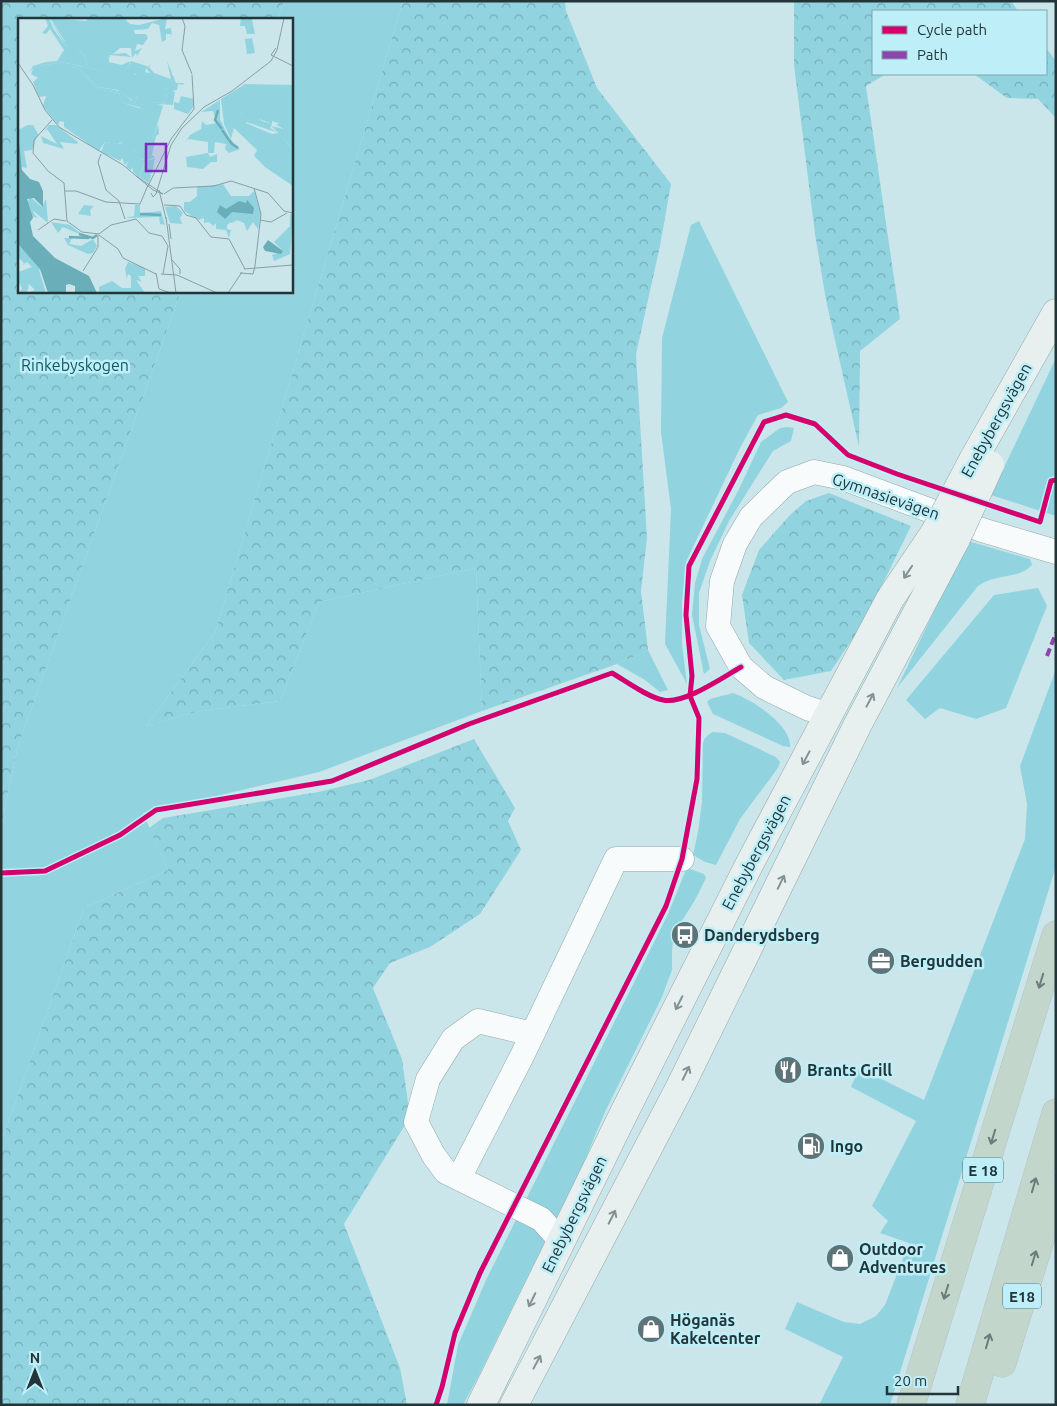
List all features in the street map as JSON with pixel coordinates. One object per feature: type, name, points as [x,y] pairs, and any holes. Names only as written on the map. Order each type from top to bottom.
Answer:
[{"type":"highway","name":"E 18","points":[[911,1405],[1056,935]]},
{"type":"highway","points":[[970,1405],[1056,1113]]},
{"type":"highway","name":"E18","points":[[989,1405],[1056,1188]]},
{"type":"main road","name":"Enebybergsvägen","points":[[514,1405],[681,1085],[858,724],[946,536],[1056,313]]},
{"type":"main road","name":"Enebybergsvägen","points":[[982,462],[1056,318]]},
{"type":"main road","name":"Enebybergsvägen","points":[[482,1405],[623,1115],[751,860],[890,599],[946,536]]},
{"type":"main road","points":[[829,715],[858,724]]},
{"type":"main road","points":[[623,1115],[656,1130]]},
{"type":"street","name":"Gymnasievägen","points":[[829,715],[807,708],[764,687],[741,667],[718,626],[722,581],[735,544],[751,517],[787,482],[814,472],[843,478],[982,530],[1056,552]]},
{"type":"street","points":[[459,1178],[532,1034],[616,859],[682,859]]},
{"type":"street","points":[[532,1034],[478,1021],[453,1040],[428,1079],[416,1122],[434,1156],[446,1172],[540,1219],[561,1241]]},
{"type":"green space","name":"Rinkebyskogen","points":[[1,1],[284,1],[278,18],[18,18],[18,292],[181,292],[18,746],[1,826]]},
{"type":"green space","points":[[284,1],[403,1],[215,633],[146,726],[199,711],[280,701],[319,602],[476,568],[482,711],[319,772],[143,813],[168,870],[84,908],[1,1143],[1,826],[18,746],[181,292],[292,292],[292,18],[278,18]]},
{"type":"green space","points":[[403,1],[565,1],[566,11],[597,88],[671,184],[660,246],[636,354],[647,538],[641,591],[648,650],[617,664],[482,711],[476,568],[319,602],[280,701],[199,711],[146,726],[215,633]]},
{"type":"green space","points":[[794,1],[1011,1],[1017,10],[872,10],[872,75],[884,75],[866,86],[900,319],[860,351],[859,447],[826,300],[815,234],[794,65]]},
{"type":"green space","points":[[1047,49],[1056,61],[1056,118],[1038,99],[1007,98],[975,75],[1047,75]]},
{"type":"green space","points":[[699,221],[788,402],[781,408],[758,415],[740,448],[686,562],[682,602],[682,644],[687,684],[665,644],[671,509],[661,432],[662,338],[691,225]]},
{"type":"green space","points":[[1056,358],[1056,516],[991,495]]},
{"type":"green space","points":[[780,428],[794,428],[791,441],[773,451],[729,521],[710,561],[699,593],[699,625],[710,669],[704,674],[692,615],[695,583],[702,559],[739,489],[761,442]]},
{"type":"green space","points":[[829,493],[911,526],[865,620],[831,671],[784,680],[749,643],[742,595],[759,550],[789,516],[806,501]]},
{"type":"green space","points":[[968,541],[1030,559],[1032,565],[1020,573],[992,579],[978,586],[897,688]]},
{"type":"green space","points":[[1038,588],[1047,606],[1006,708],[976,719],[940,708],[925,719],[906,700],[994,595]]},
{"type":"green space","points":[[648,650],[668,690],[660,692],[645,680],[617,664]]},
{"type":"green space","points":[[1056,669],[1056,866],[890,1405],[819,1405],[843,1357],[785,1329],[797,1302],[844,1322],[860,1324],[876,1316],[885,1305],[909,1243],[880,1233],[888,1221],[872,1206],[916,1121],[851,1087],[859,1068],[924,1100],[1025,839],[1027,804],[1020,766]]},
{"type":"green space","points":[[733,693],[750,701],[778,722],[789,739],[790,747],[783,746],[713,714],[707,702],[710,699]]},
{"type":"green space","points":[[712,732],[725,733],[776,757],[780,762],[778,768],[740,819],[716,865],[705,862],[693,855],[702,801],[703,743],[705,738]]},
{"type":"green space","points":[[474,739],[515,808],[508,821],[521,850],[480,914],[430,947],[390,963],[373,988],[402,1059],[410,1117],[344,1224],[400,1368],[407,1405],[1,1405],[1,1143],[84,908],[168,870],[149,828],[163,818],[318,792],[369,780]]},
{"type":"green space","points":[[690,869],[704,874],[706,878],[674,934],[672,970],[662,997],[605,1112],[582,1167],[477,1379],[463,1405],[447,1405],[458,1345],[486,1280],[668,914],[686,870]]},
{"type":"marked path","points":[[1047,656],[1056,633]]},
{"type":"cycle path","points":[[436,1405],[455,1333],[480,1273],[666,906],[682,859],[697,779],[699,718],[690,696],[692,676],[686,615],[689,566],[764,422],[786,415],[815,424],[848,455],[897,474],[1040,522],[1051,481],[1056,480]]},
{"type":"cycle path","points":[[1,873],[45,871],[120,835],[156,810],[332,781],[469,724],[612,673],[650,696],[671,700],[703,689],[741,667]]},
{"type":"place","name":"Danderydsberg","points":[[685,935]]},
{"type":"place","name":"Bergudden","points":[[881,961]]},
{"type":"place","name":"Brants Grill","points":[[788,1070]]},
{"type":"place","name":"Ingo","points":[[811,1146]]},
{"type":"place","name":"Outdoor Adventures","points":[[840,1258]]},
{"type":"place","name":"Höganäs Kakelcenter","points":[[651,1329]]}]
